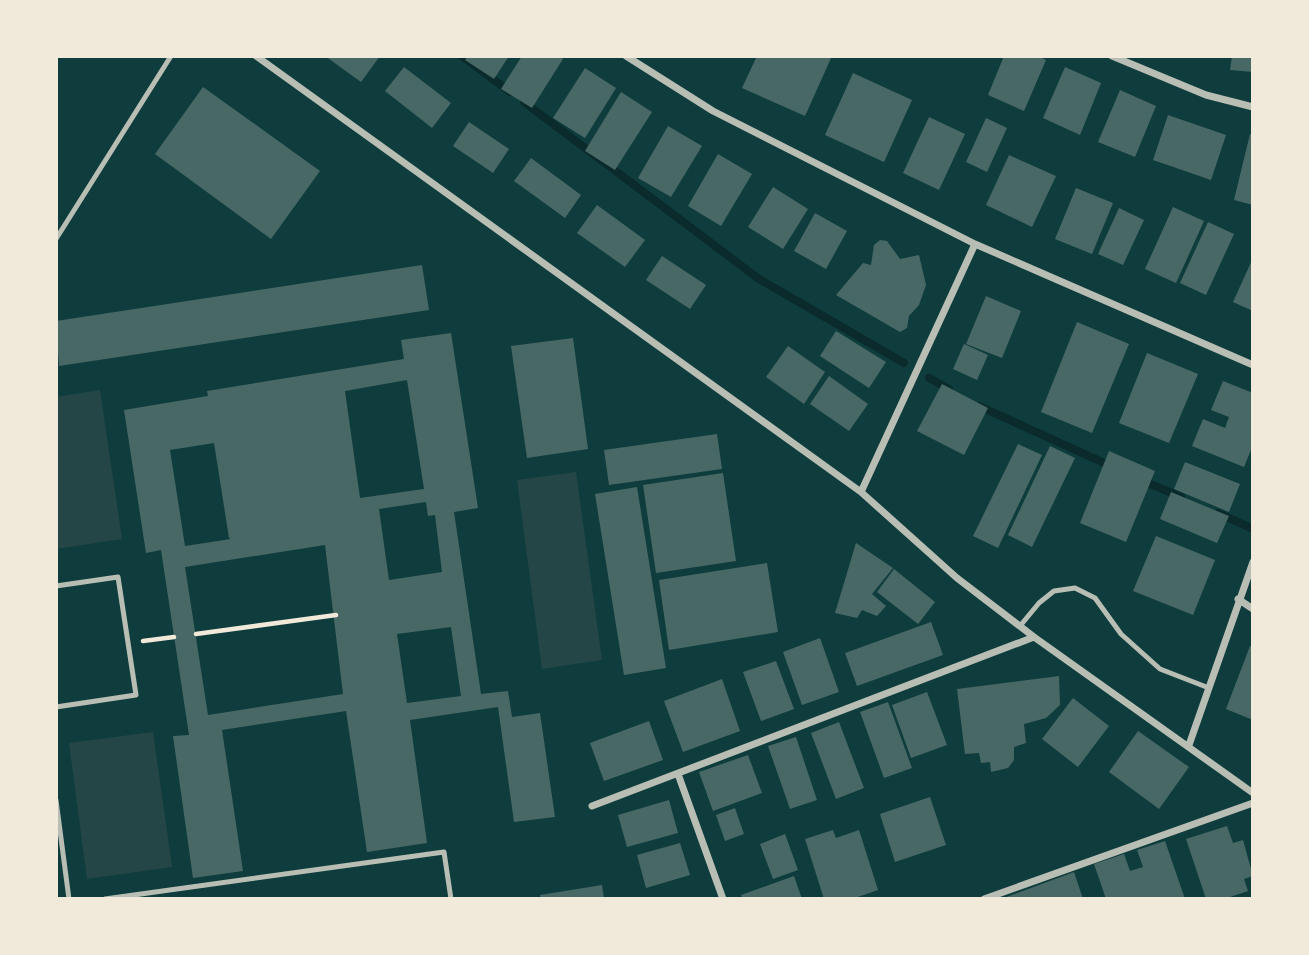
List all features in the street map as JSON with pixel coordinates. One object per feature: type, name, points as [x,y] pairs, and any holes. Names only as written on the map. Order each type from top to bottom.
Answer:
[{"type":"street","points":[[256,56],[860,492],[957,578],[1034,637],[1253,793]]},
{"type":"street","points":[[626,56],[713,111],[975,244],[1253,365]]},
{"type":"street","points":[[1112,56],[1206,95],[1253,107]]},
{"type":"street","points":[[860,492],[975,244]]},
{"type":"street","points":[[1189,746],[1253,562]]},
{"type":"street","points":[[1238,599],[1253,609]]},
{"type":"street","points":[[592,806],[1034,637]]},
{"type":"street","points":[[678,774],[723,899]]},
{"type":"street","points":[[984,899],[1253,803]]},
{"type":"lane","points":[[56,240],[172,56]]},
{"type":"lane","points":[[56,586],[118,577],[136,695],[56,707]]},
{"type":"lane","points":[[1020,626],[1039,603],[1054,591],[1075,588],[1095,598],[1121,634],[1160,669],[1209,688]]},
{"type":"lane","points":[[56,800],[69,899]]},
{"type":"lane","points":[[105,899],[444,852],[451,899]]},
{"type":"path","points":[[196,634],[335,615]]},
{"type":"path","points":[[160,639],[174,637]]},
{"type":"shaded area","points":[[100,390],[122,539],[56,549],[56,397]]},
{"type":"shaded area","points":[[576,472],[602,660],[542,669],[517,480]]},
{"type":"shaded area","points":[[153,732],[172,867],[87,879],[69,743]]},
{"type":"building","points":[[325,56],[380,56],[361,82]]},
{"type":"building","points":[[468,56],[509,56],[494,79],[465,60]]},
{"type":"building","points":[[522,56],[559,56],[563,59],[532,108],[501,89]]},
{"type":"building","points":[[757,56],[832,56],[805,116],[742,88]]},
{"type":"building","points":[[1004,56],[1038,56],[1046,60],[1024,111],[988,95]]},
{"type":"building","points":[[1232,56],[1253,56],[1253,72],[1230,70]]},
{"type":"building","points":[[404,67],[451,103],[432,128],[385,91]]},
{"type":"building","points":[[1065,67],[1101,83],[1080,135],[1043,118]]},
{"type":"building","points":[[585,68],[616,88],[585,138],[553,118]]},
{"type":"building","points":[[853,73],[912,100],[884,162],[825,135]]},
{"type":"building","points":[[203,87],[320,171],[271,239],[155,154]]},
{"type":"building","points":[[1120,90],[1156,106],[1135,157],[1098,142]]},
{"type":"building","points":[[621,92],[652,112],[615,170],[585,151]]},
{"type":"building","points":[[1168,115],[1226,135],[1211,180],[1153,160]]},
{"type":"building","points":[[929,117],[965,134],[939,190],[903,173]]},
{"type":"building","points":[[986,118],[1007,128],[987,172],[966,162]]},
{"type":"building","points":[[469,122],[509,149],[493,173],[453,146]]},
{"type":"building","points":[[668,126],[702,146],[671,197],[638,178]]},
{"type":"building","points":[[1250,134],[1253,134],[1253,205],[1234,200]]},
{"type":"building","points":[[718,154],[752,174],[721,226],[688,206]]},
{"type":"building","points":[[1009,155],[1056,176],[1032,227],[986,205]]},
{"type":"building","points":[[531,158],[581,195],[565,218],[514,181]]},
{"type":"building","points":[[773,187],[808,209],[783,249],[748,227]]},
{"type":"building","points":[[1076,188],[1113,203],[1092,254],[1055,239]]},
{"type":"building","points":[[597,205],[645,240],[625,267],[577,233]]},
{"type":"building","points":[[1173,207],[1204,221],[1176,283],[1145,269]]},
{"type":"building","points":[[1119,208],[1144,220],[1123,265],[1098,254]]},
{"type":"building","points":[[815,213],[847,231],[826,269],[794,251]]},
{"type":"building","points":[[1208,222],[1234,234],[1206,295],[1180,283]]},
{"type":"building","points":[[880,240],[887,241],[900,259],[919,255],[926,285],[919,305],[909,316],[907,328],[900,332],[836,295],[863,263],[871,265],[874,245]]},
{"type":"building","points":[[662,256],[706,285],[690,309],[646,280]]},
{"type":"building","points":[[1253,258],[1253,311],[1233,302]]},
{"type":"building","points":[[422,265],[429,310],[59,366],[56,321]]},
{"type":"building","points":[[986,296],[1021,311],[1002,358],[966,344]]},
{"type":"building","points":[[1077,322],[1129,344],[1092,433],[1041,412]]},
{"type":"building","points":[[836,331],[886,362],[869,388],[820,356]]},
{"type":"building","points":[[451,333],[478,508],[454,512],[481,694],[508,691],[512,717],[540,713],[555,817],[514,822],[498,707],[410,720],[427,843],[367,852],[346,711],[222,730],[243,871],[193,878],[173,736],[189,735],[161,550],[146,553],[124,410],[208,396],[207,391],[404,359],[401,340]],"holes":[[[407,380],[424,489],[360,498],[345,391]],[[214,443],[231,539],[185,546],[170,450]],[[426,502],[428,516],[435,515],[442,572],[389,580],[379,509]],[[325,545],[343,694],[208,715],[185,567]],[[451,627],[461,696],[407,703],[397,634]]]},
{"type":"building","points":[[573,338],[588,449],[527,458],[511,346]]},
{"type":"building","points":[[964,344],[988,355],[977,380],[953,369]]},
{"type":"building","points":[[788,346],[825,372],[804,404],[766,377]]},
{"type":"building","points":[[1147,353],[1198,374],[1169,443],[1119,423]]},
{"type":"building","points":[[829,376],[868,404],[849,431],[810,404]]},
{"type":"building","points":[[1223,381],[1253,393],[1253,445],[1244,467],[1192,446],[1203,419],[1225,428],[1229,417],[1211,410]]},
{"type":"building","points":[[942,384],[988,408],[964,455],[917,431]]},
{"type":"building","points":[[717,434],[722,469],[609,485],[604,450]]},
{"type":"building","points":[[1018,444],[1042,455],[998,548],[973,536]]},
{"type":"building","points":[[1050,446],[1075,458],[1032,547],[1008,535]]},
{"type":"building","points":[[1109,451],[1155,471],[1126,542],[1080,523]]},
{"type":"building","points":[[1185,462],[1240,484],[1229,512],[1174,489]]},
{"type":"building","points":[[723,473],[736,561],[656,573],[643,485]]},
{"type":"building","points":[[637,487],[666,668],[624,675],[595,494]]},
{"type":"building","points":[[1171,492],[1229,516],[1217,543],[1160,519]]},
{"type":"building","points":[[1156,536],[1215,560],[1193,615],[1133,591]]},
{"type":"building","points":[[856,543],[893,568],[872,594],[886,606],[877,616],[862,610],[857,618],[835,613]]},
{"type":"building","points":[[767,563],[778,632],[669,650],[659,580]]},
{"type":"building","points":[[894,569],[935,602],[918,624],[877,592]]},
{"type":"building","points":[[931,622],[943,655],[857,686],[845,653]]},
{"type":"building","points":[[820,638],[839,692],[802,705],[783,652]]},
{"type":"building","points":[[1250,646],[1253,647],[1253,720],[1226,709]]},
{"type":"building","points":[[776,661],[794,709],[761,721],[743,672]]},
{"type":"building","points":[[1059,676],[1060,705],[1046,718],[1024,724],[1026,743],[1014,747],[1014,760],[1008,768],[991,772],[990,762],[981,763],[979,753],[965,754],[957,689]]},
{"type":"building","points":[[722,679],[740,731],[683,752],[664,701]]},
{"type":"building","points":[[927,692],[947,745],[911,758],[892,705]]},
{"type":"building","points":[[1073,698],[1109,726],[1078,767],[1042,739]]},
{"type":"building","points":[[888,702],[912,768],[884,778],[860,712]]},
{"type":"building","points":[[649,721],[663,760],[604,781],[590,743]]},
{"type":"building","points":[[839,722],[864,788],[836,799],[811,733]]},
{"type":"building","points":[[1138,731],[1189,767],[1159,809],[1109,772]]},
{"type":"building","points":[[796,737],[817,800],[790,809],[768,746]]},
{"type":"building","points":[[748,755],[762,793],[713,811],[699,772]]},
{"type":"building","points":[[930,797],[946,845],[895,862],[880,814]]},
{"type":"building","points":[[669,800],[678,833],[627,847],[618,815]]},
{"type":"building","points":[[735,808],[744,834],[725,841],[716,815]]},
{"type":"building","points":[[1227,826],[1233,843],[1243,840],[1253,876],[1244,879],[1248,891],[1224,899],[1206,899],[1186,839]]},
{"type":"building","points":[[833,830],[836,838],[859,830],[878,890],[852,899],[824,899],[805,839]]},
{"type":"building","points":[[785,834],[798,870],[773,879],[760,844]]},
{"type":"building","points":[[1165,841],[1185,899],[1106,899],[1094,864],[1124,854],[1130,871],[1143,867],[1137,850]]},
{"type":"building","points":[[680,843],[690,875],[646,888],[637,855]]},
{"type":"building","points":[[1074,872],[1083,899],[1001,899]]},
{"type":"building","points":[[794,876],[802,899],[743,899],[741,895]]},
{"type":"building","points":[[602,885],[604,899],[541,899],[540,895]]},
{"type":"waterway","points":[[462,56],[510,92]]},
{"type":"waterway","points":[[524,102],[759,279],[904,363]]},
{"type":"waterway","points":[[929,378],[949,389]]},
{"type":"waterway","points":[[979,406],[1113,467]]},
{"type":"waterway","points":[[1141,480],[1181,497]]},
{"type":"waterway","points":[[1218,513],[1251,528]]}]
